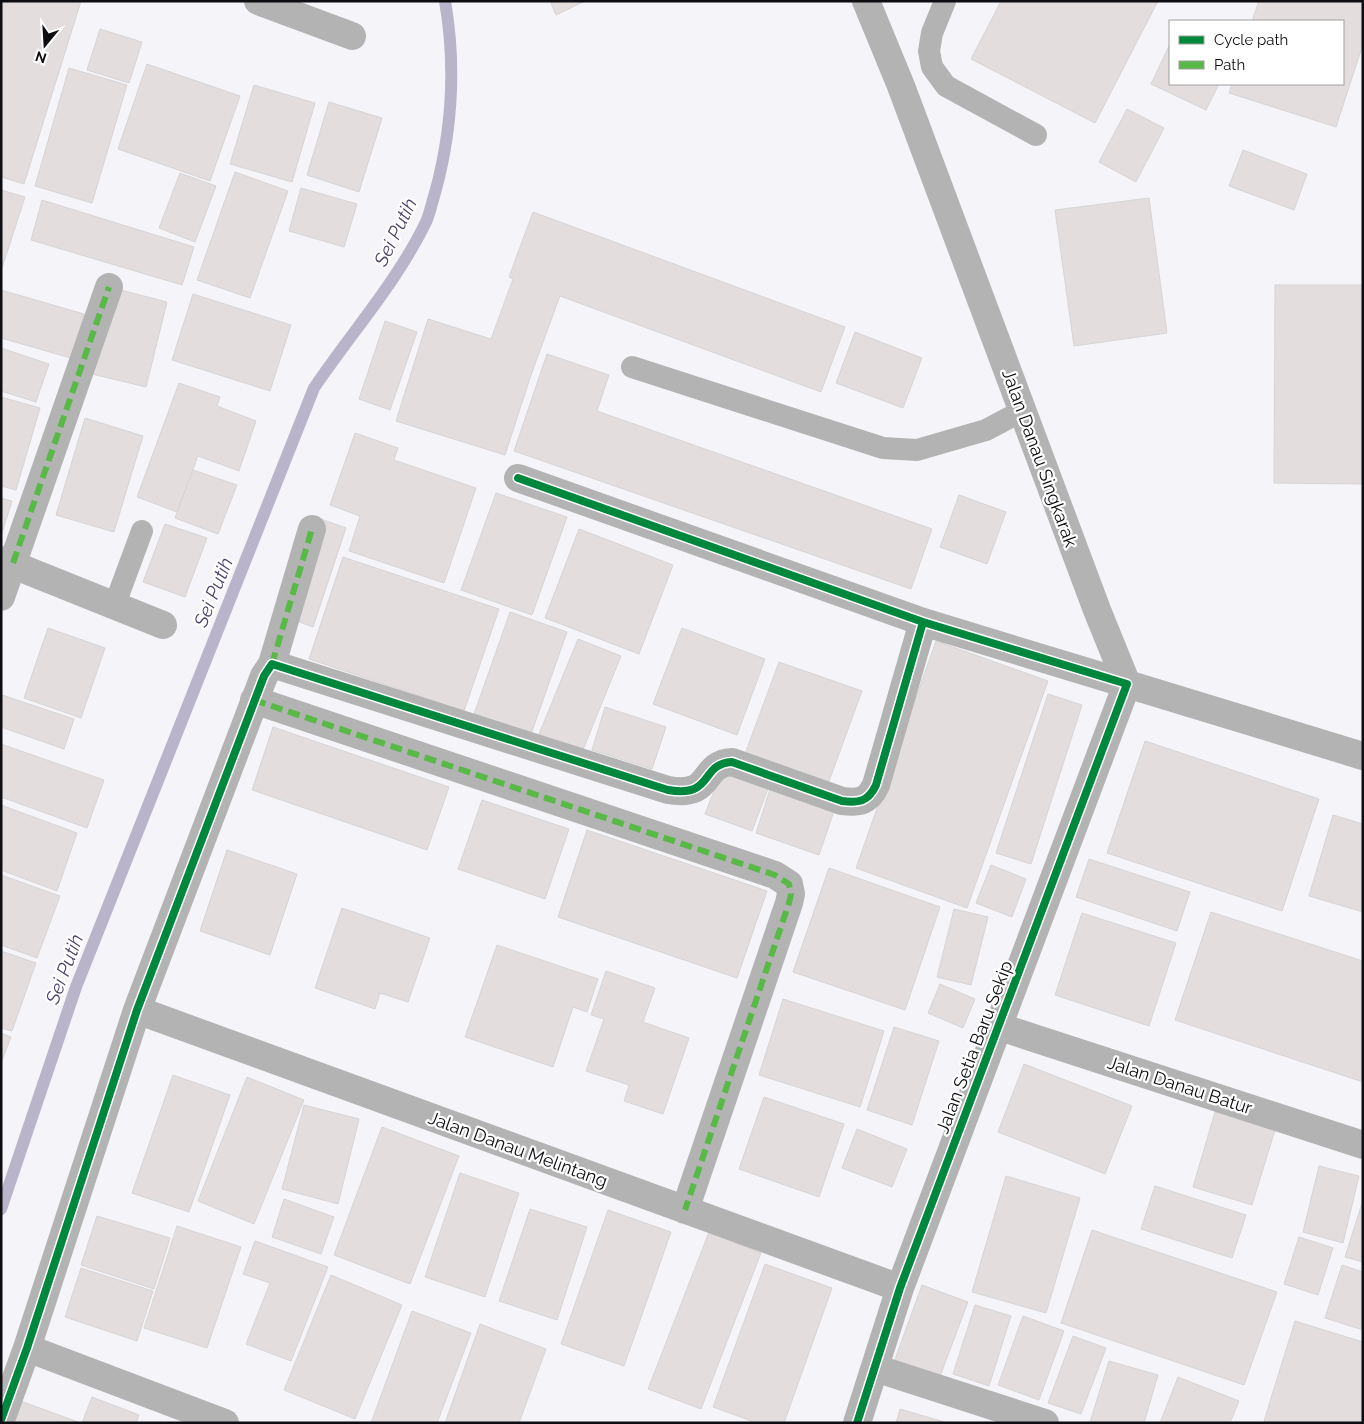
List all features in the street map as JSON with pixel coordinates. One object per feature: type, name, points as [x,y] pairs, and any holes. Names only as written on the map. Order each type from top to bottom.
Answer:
[{"type":"street","points":[[258,1],[352,36]]},
{"type":"street","name":"Jalan Danau Singkarak","points":[[866,1],[901,86],[1096,610],[1127,684]]},
{"type":"street","points":[[1,597],[7,562],[109,287]]},
{"type":"street","points":[[518,478],[923,622],[1363,756]]},
{"type":"street","points":[[1,1420],[27,1348],[137,1010],[254,700],[264,676],[272,664],[312,529]]},
{"type":"street","points":[[7,562],[163,625]]},
{"type":"street","points":[[272,664],[668,790],[691,792],[699,787],[714,767],[722,762],[732,762],[842,801],[856,803],[871,795],[876,785],[923,622]]},
{"type":"street","name":"Jalan Setia Baru Sekip","points":[[857,1423],[900,1288],[1127,684]]},
{"type":"street","points":[[254,700],[775,875],[789,884],[791,894],[789,903],[685,1210]]},
{"type":"street","name":"Jalan Danau Melintang","points":[[137,1010],[900,1288]]},
{"type":"street","name":"Jalan Danau Batur","points":[[997,1026],[1363,1145]]},
{"type":"street","points":[[27,1348],[226,1423]]},
{"type":"street","points":[[875,1368],[1045,1423]]},
{"type":"lane","points":[[942,3],[932,33],[929,51],[932,67],[946,86],[1036,135]]},
{"type":"lane","points":[[632,367],[883,448],[917,450],[986,430],[1022,410]]},
{"type":"lane","points":[[115,604],[142,531]]},
{"type":"building","points":[[3,1],[81,1],[24,184],[1,177],[1,7]]},
{"type":"building","points":[[550,1],[585,1],[556,15]]},
{"type":"building","points":[[1001,1],[1158,1],[1095,123],[971,59]]},
{"type":"building","points":[[1259,1],[1363,1],[1363,44],[1336,127],[1229,93],[1232,85],[1344,85],[1344,20],[1252,20]]},
{"type":"building","points":[[100,29],[142,42],[129,83],[87,70]]},
{"type":"building","points":[[1169,46],[1169,85],[1218,85],[1206,110],[1151,84]]},
{"type":"building","points":[[147,64],[240,96],[210,181],[118,149]]},
{"type":"building","points":[[69,68],[127,85],[92,203],[35,186]]},
{"type":"building","points":[[254,85],[315,103],[292,182],[230,164]]},
{"type":"building","points":[[329,102],[382,118],[359,192],[307,175]]},
{"type":"building","points":[[1127,109],[1164,128],[1136,182],[1099,162]]},
{"type":"building","points":[[1243,150],[1307,174],[1294,210],[1229,186]]},
{"type":"building","points":[[235,172],[288,191],[250,298],[197,280]]},
{"type":"building","points":[[180,173],[216,186],[195,242],[159,228]]},
{"type":"building","points":[[301,188],[357,204],[344,247],[289,231]]},
{"type":"building","points":[[1,190],[25,197],[1,271]]},
{"type":"building","points":[[1149,198],[1167,333],[1074,346],[1055,210]]},
{"type":"building","points":[[42,200],[194,247],[182,285],[31,240]]},
{"type":"building","points":[[533,212],[845,327],[821,392],[560,296],[531,375],[505,455],[396,421],[428,319],[491,339],[513,279],[509,277]]},
{"type":"building","points":[[1275,285],[1363,285],[1363,484],[1274,483]]},
{"type":"building","points":[[113,288],[167,302],[146,387],[92,374]]},
{"type":"building","points":[[1,290],[84,314],[71,358],[1,338]]},
{"type":"building","points":[[193,294],[291,325],[270,391],[172,360]]},
{"type":"building","points":[[385,321],[417,332],[390,410],[359,399]]},
{"type":"building","points":[[855,332],[922,358],[903,408],[836,383]]},
{"type":"building","points":[[1,348],[49,364],[36,402],[1,391]]},
{"type":"building","points":[[547,354],[609,375],[597,411],[932,529],[911,589],[514,451]]},
{"type":"building","points":[[179,383],[220,397],[217,406],[256,421],[239,471],[198,456],[177,512],[137,497]]},
{"type":"building","points":[[1,397],[40,408],[16,490],[1,486]]},
{"type":"building","points":[[85,418],[143,436],[114,532],[56,515]]},
{"type":"building","points":[[355,433],[398,448],[394,460],[476,488],[444,583],[349,551],[360,516],[330,505]]},
{"type":"building","points":[[193,470],[237,485],[218,534],[175,518]]},
{"type":"building","points":[[496,493],[567,517],[532,615],[461,590]]},
{"type":"building","points":[[959,495],[1006,512],[987,564],[940,547]]},
{"type":"building","points":[[1,498],[12,501],[1,536]]},
{"type":"building","points":[[318,518],[346,528],[313,627],[286,617]]},
{"type":"building","points":[[165,524],[207,538],[185,597],[143,582]]},
{"type":"building","points":[[579,529],[673,565],[639,654],[545,618]]},
{"type":"building","points":[[343,557],[499,609],[464,711],[309,659]]},
{"type":"building","points":[[510,612],[567,632],[530,737],[473,717]]},
{"type":"building","points":[[48,628],[105,648],[81,718],[24,698]]},
{"type":"building","points":[[682,628],[765,659],[737,735],[653,704]]},
{"type":"building","points":[[578,639],[621,656],[580,757],[537,739]]},
{"type":"building","points":[[936,641],[1048,681],[967,908],[856,868]]},
{"type":"building","points":[[779,662],[862,691],[828,784],[745,754]]},
{"type":"building","points":[[1048,694],[1082,705],[1031,864],[996,853]]},
{"type":"building","points":[[2,695],[74,719],[64,749],[1,727]]},
{"type":"building","points":[[605,707],[666,727],[652,769],[592,750]]},
{"type":"building","points":[[273,727],[449,787],[427,850],[252,790]]},
{"type":"building","points":[[1145,741],[1319,799],[1282,911],[1107,853]]},
{"type":"building","points":[[1,744],[104,780],[87,828],[1,797]]},
{"type":"building","points":[[723,768],[769,786],[752,831],[705,814]]},
{"type":"building","points":[[771,786],[835,808],[819,855],[756,833]]},
{"type":"building","points":[[482,800],[569,829],[545,899],[458,869]]},
{"type":"building","points":[[1,805],[77,833],[57,891],[1,870]]},
{"type":"building","points":[[1333,815],[1363,824],[1363,912],[1309,896]]},
{"type":"building","points":[[587,830],[767,891],[737,978],[558,917]]},
{"type":"building","points":[[227,850],[297,874],[270,955],[200,931]]},
{"type":"building","points":[[1089,859],[1190,892],[1177,931],[1076,897]]},
{"type":"building","points":[[991,865],[1026,879],[1012,917],[976,903]]},
{"type":"building","points":[[829,868],[940,907],[905,1010],[793,972]]},
{"type":"building","points":[[1,875],[60,896],[37,958],[1,945]]},
{"type":"building","points":[[342,908],[430,938],[408,1002],[380,993],[375,1009],[315,988]]},
{"type":"building","points":[[954,909],[988,917],[971,985],[937,977]]},
{"type":"building","points":[[1211,912],[1363,961],[1363,1082],[1175,1020]]},
{"type":"building","points":[[1082,913],[1176,943],[1149,1026],[1055,995]]},
{"type":"building","points":[[497,945],[598,979],[587,1012],[573,1007],[553,1067],[465,1037]]},
{"type":"building","points":[[1,951],[36,963],[12,1031],[1,1028]]},
{"type":"building","points":[[606,971],[655,988],[643,1022],[689,1038],[663,1114],[624,1101],[629,1085],[586,1071],[604,1019],[591,1015]]},
{"type":"building","points":[[940,984],[975,999],[963,1028],[928,1013]]},
{"type":"building","points":[[783,999],[884,1031],[860,1107],[759,1075]]},
{"type":"building","points":[[894,1027],[939,1041],[912,1125],[867,1110]]},
{"type":"building","points":[[1,1033],[11,1037],[1,1063]]},
{"type":"building","points":[[1024,1064],[1132,1106],[1105,1174],[998,1132]]},
{"type":"building","points":[[173,1075],[230,1095],[189,1212],[132,1193]]},
{"type":"building","points":[[247,1077],[304,1100],[254,1224],[198,1201]]},
{"type":"building","points":[[764,1097],[844,1124],[819,1197],[739,1169]]},
{"type":"building","points":[[304,1105],[359,1119],[338,1204],[282,1189]]},
{"type":"building","points":[[1215,1112],[1275,1130],[1252,1205],[1193,1187]]},
{"type":"building","points":[[382,1127],[459,1156],[410,1284],[334,1255]]},
{"type":"building","points":[[857,1129],[907,1149],[892,1187],[842,1168]]},
{"type":"building","points":[[1319,1166],[1359,1176],[1343,1243],[1303,1232]]},
{"type":"building","points":[[460,1173],[519,1193],[485,1297],[425,1277]]},
{"type":"building","points":[[1006,1176],[1080,1198],[1046,1313],[972,1292]]},
{"type":"building","points":[[1155,1186],[1246,1215],[1232,1258],[1141,1229]]},
{"type":"building","points":[[284,1199],[334,1217],[321,1254],[272,1237]]},
{"type":"building","points":[[1363,1200],[1363,1262],[1345,1257]]},
{"type":"building","points":[[530,1209],[587,1227],[557,1320],[499,1301]]},
{"type":"building","points":[[608,1210],[671,1232],[624,1366],[561,1344]]},
{"type":"building","points":[[97,1216],[170,1238],[154,1289],[81,1265]]},
{"type":"building","points":[[177,1226],[241,1247],[207,1348],[144,1328]]},
{"type":"building","points":[[1092,1230],[1277,1292],[1244,1385],[1061,1323]]},
{"type":"building","points":[[709,1232],[761,1253],[701,1409],[648,1389]]},
{"type":"building","points":[[1299,1237],[1333,1248],[1318,1295],[1284,1284]]},
{"type":"building","points":[[255,1241],[328,1267],[291,1361],[246,1344],[270,1283],[243,1274]]},
{"type":"building","points":[[765,1264],[832,1288],[784,1423],[757,1423],[713,1407]]},
{"type":"building","points":[[1342,1265],[1363,1272],[1363,1330],[1325,1318]]},
{"type":"building","points":[[81,1268],[153,1291],[137,1341],[65,1317]]},
{"type":"building","points":[[331,1275],[402,1305],[355,1419],[284,1390]]},
{"type":"building","points":[[922,1285],[968,1302],[939,1379],[894,1362]]},
{"type":"building","points":[[975,1305],[1011,1316],[989,1386],[953,1374]]},
{"type":"building","points":[[412,1311],[471,1333],[437,1423],[371,1423]]},
{"type":"building","points":[[1023,1316],[1064,1331],[1039,1400],[998,1385]]},
{"type":"building","points":[[1295,1321],[1363,1342],[1363,1423],[1270,1423],[1264,1421]]},
{"type":"building","points":[[480,1324],[546,1349],[519,1423],[445,1423]]},
{"type":"building","points":[[1073,1336],[1106,1348],[1081,1414],[1048,1403]]},
{"type":"building","points":[[1109,1361],[1158,1375],[1144,1423],[1090,1422]]},
{"type":"building","points":[[1178,1377],[1239,1401],[1230,1423],[1160,1423]]},
{"type":"building","points":[[92,1397],[139,1415],[136,1423],[82,1423]]},
{"type":"building","points":[[15,1399],[78,1422],[7,1423]]},
{"type":"building","points":[[900,1409],[948,1423],[896,1423]]},
{"type":"waterway","name":"Sei Putih","points":[[1,1209],[76,987],[314,388],[388,286],[427,219],[441,170],[451,98],[450,49],[445,1]]},
{"type":"marked path","points":[[13,563],[109,287]]},
{"type":"marked path","points":[[272,664],[312,529]]},
{"type":"marked path","points":[[254,700],[775,875],[789,884],[791,894],[789,903],[685,1210]]},
{"type":"cycle path","points":[[518,478],[923,622],[1127,684],[900,1288],[857,1423]]},
{"type":"cycle path","points":[[1,1420],[27,1348],[137,1010],[264,676],[272,664],[668,790],[683,791],[693,789],[700,785],[715,768],[732,762],[842,801],[853,802],[866,798],[876,785],[923,622]]}]
